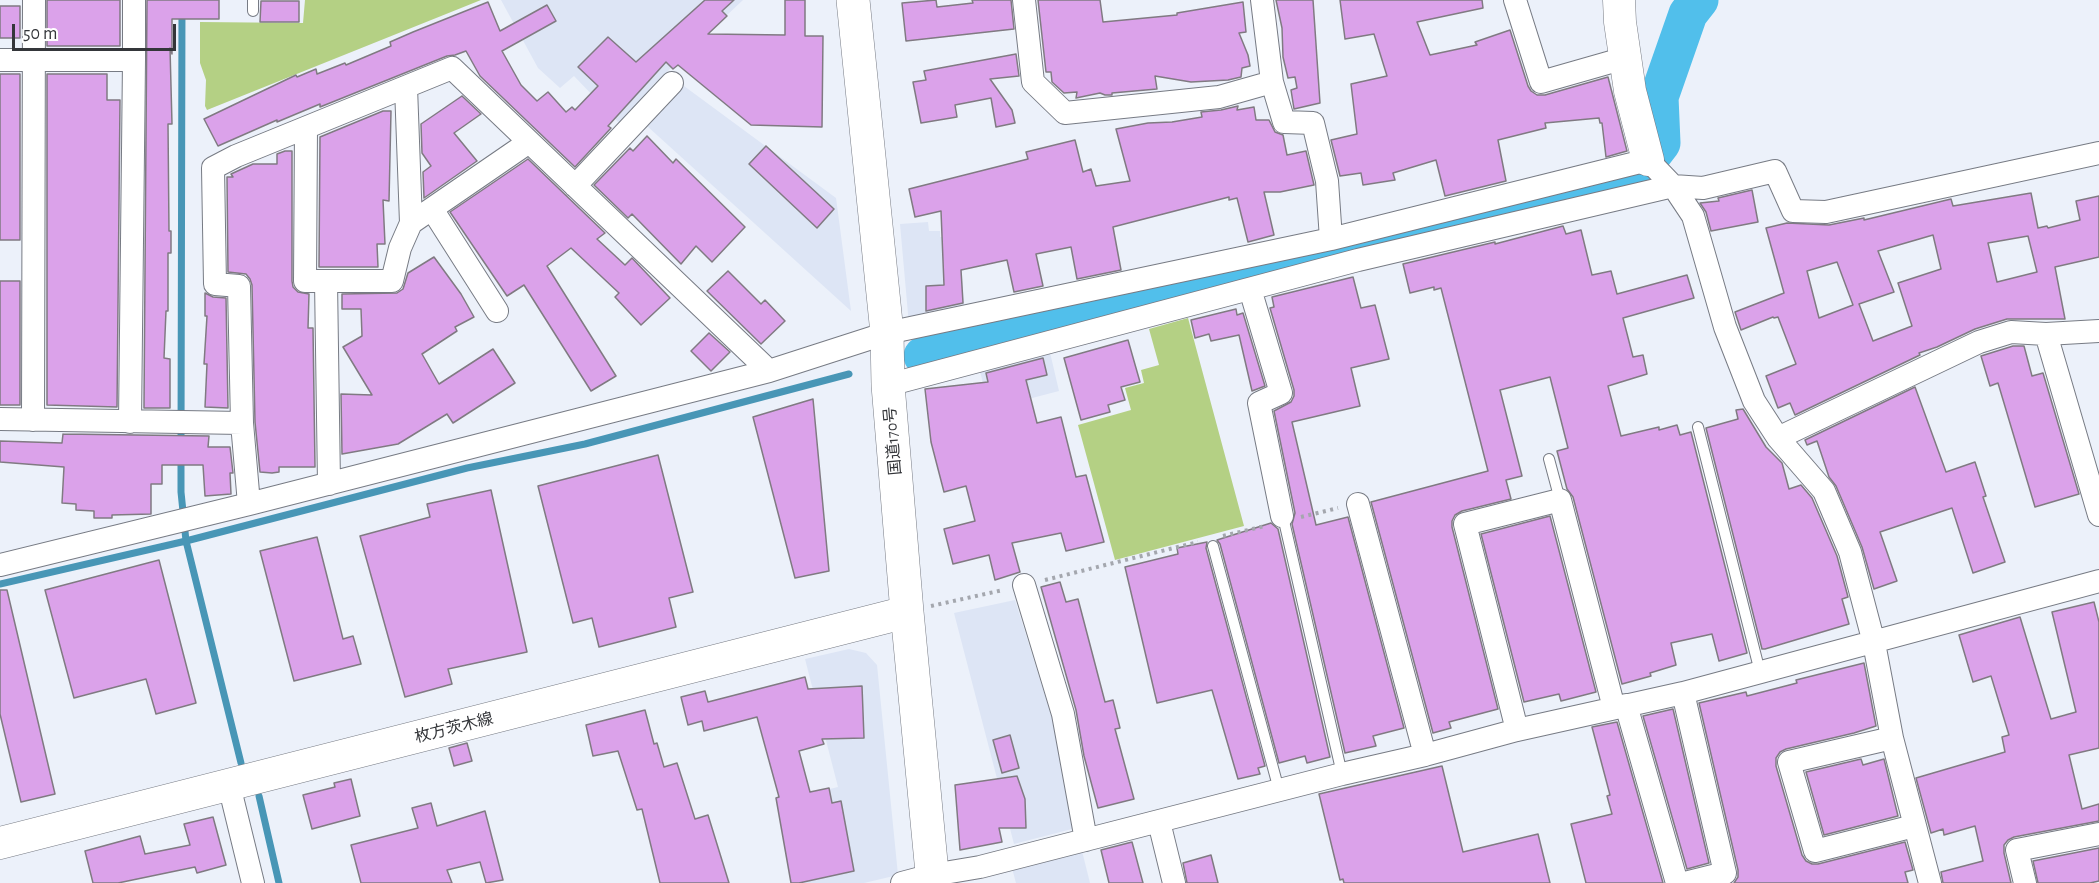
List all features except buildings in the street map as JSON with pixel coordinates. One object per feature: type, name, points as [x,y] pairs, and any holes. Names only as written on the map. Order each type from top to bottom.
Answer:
[{"type":"highway","name":"国道170号","points":[[853,0],[887,333],[888,385],[907,612],[923,880]]},
{"type":"main road","points":[[1619,0],[1630,91],[1648,160]]},
{"type":"main road","name":"枚方茨木線","points":[[0,843],[907,612]]},
{"type":"street","points":[[33,420],[34,0]]},
{"type":"street","points":[[130,422],[134,0]]},
{"type":"street","points":[[1024,0],[1033,82],[1065,113],[1219,97],[1272,82]]},
{"type":"street","points":[[1262,0],[1272,82],[1284,122],[1313,123],[1327,181],[1331,239]]},
{"type":"street","points":[[1515,0],[1541,82],[1625,58]]},
{"type":"street","points":[[0,60],[134,60]]},
{"type":"street","points":[[249,504],[242,423],[239,286],[215,284],[213,168],[236,156],[452,68],[769,371]]},
{"type":"street","points":[[575,186],[672,82]]},
{"type":"street","points":[[306,128],[305,281],[392,281],[400,248],[411,223],[406,87]]},
{"type":"street","points":[[411,223],[529,142]]},
{"type":"street","points":[[888,385],[1358,260],[1673,186],[1703,188],[1775,171],[1793,211],[1826,212],[2099,153]]},
{"type":"street","points":[[0,565],[329,484],[769,371],[887,333],[1331,239],[1648,160],[1673,186],[1693,216],[1725,327],[1754,401],[1778,438],[1824,491],[1850,552],[1874,643],[1892,738],[1930,883]]},
{"type":"street","points":[[432,209],[497,312]]},
{"type":"street","points":[[327,281],[329,484]]},
{"type":"street","points":[[1250,289],[1281,393],[1259,403],[1283,519]]},
{"type":"street","points":[[1778,438],[1979,342],[2011,332],[2046,334],[2099,331]]},
{"type":"street","points":[[2046,334],[2099,514]]},
{"type":"street","points":[[0,419],[242,423]]},
{"type":"street","points":[[1517,730],[1466,524],[1560,500],[1620,706],[1677,883]]},
{"type":"street","points":[[1358,504],[1425,755]]},
{"type":"street","points":[[923,880],[1517,730],[1683,693],[2098,583]]},
{"type":"street","points":[[1024,585],[1063,714],[1086,840]]},
{"type":"street","points":[[1683,693],[1725,873],[1684,883]]},
{"type":"street","points":[[1892,738],[1789,762],[1815,851],[1914,826]]},
{"type":"street","points":[[229,785],[253,883]]},
{"type":"street","points":[[1159,822],[1174,883]]},
{"type":"street","points":[[2025,883],[2017,850],[2099,834]]},
{"type":"lane","points":[[1698,427],[1760,672]]},
{"type":"lane","points":[[1550,459],[1560,500]]},
{"type":"lane","points":[[1283,519],[1342,774]]},
{"type":"lane","points":[[1212,541],[1279,790]]},
{"type":"path","points":[[907,612],[1212,541],[1283,519],[1358,504]]},
{"type":"shaded area","points":[[501,0],[743,0],[654,84],[620,124],[574,76],[560,88],[538,68]]},
{"type":"shaded area","points":[[684,86],[836,198],[851,311],[647,126]]},
{"type":"shaded area","points":[[928,222],[929,231],[940,231],[940,237],[959,238],[965,315],[909,325],[900,224]]},
{"type":"shaded area","points":[[1048,344],[1059,391],[990,409],[978,364]]},
{"type":"shaded area","points":[[1015,600],[1053,721],[1072,829],[1014,844],[954,613]]},
{"type":"shaded area","points":[[849,649],[866,653],[877,665],[898,875],[864,883],[798,883],[776,802],[838,787],[805,659]]},
{"type":"shaded area","points":[[1082,851],[1090,883],[1016,883],[1012,868]]},
{"type":"green space","points":[[305,0],[481,0],[207,110],[205,106],[206,80],[200,63],[200,22],[303,23]]},
{"type":"green space","points":[[1188,318],[1244,526],[1115,560],[1078,425],[1131,410],[1125,388],[1144,383],[1141,370],[1159,365],[1149,329]]},
{"type":"waterway","points":[[181,444],[182,0]]},
{"type":"waterway","points":[[923,356],[994,336],[1634,178],[1661,143],[1659,97],[1688,14],[1699,0]]},
{"type":"waterway","points":[[0,584],[186,541],[467,468],[585,444],[849,374]]},
{"type":"waterway","points":[[181,459],[181,492],[186,541],[241,763]]},
{"type":"waterway","points":[[259,796],[279,883]]}]
